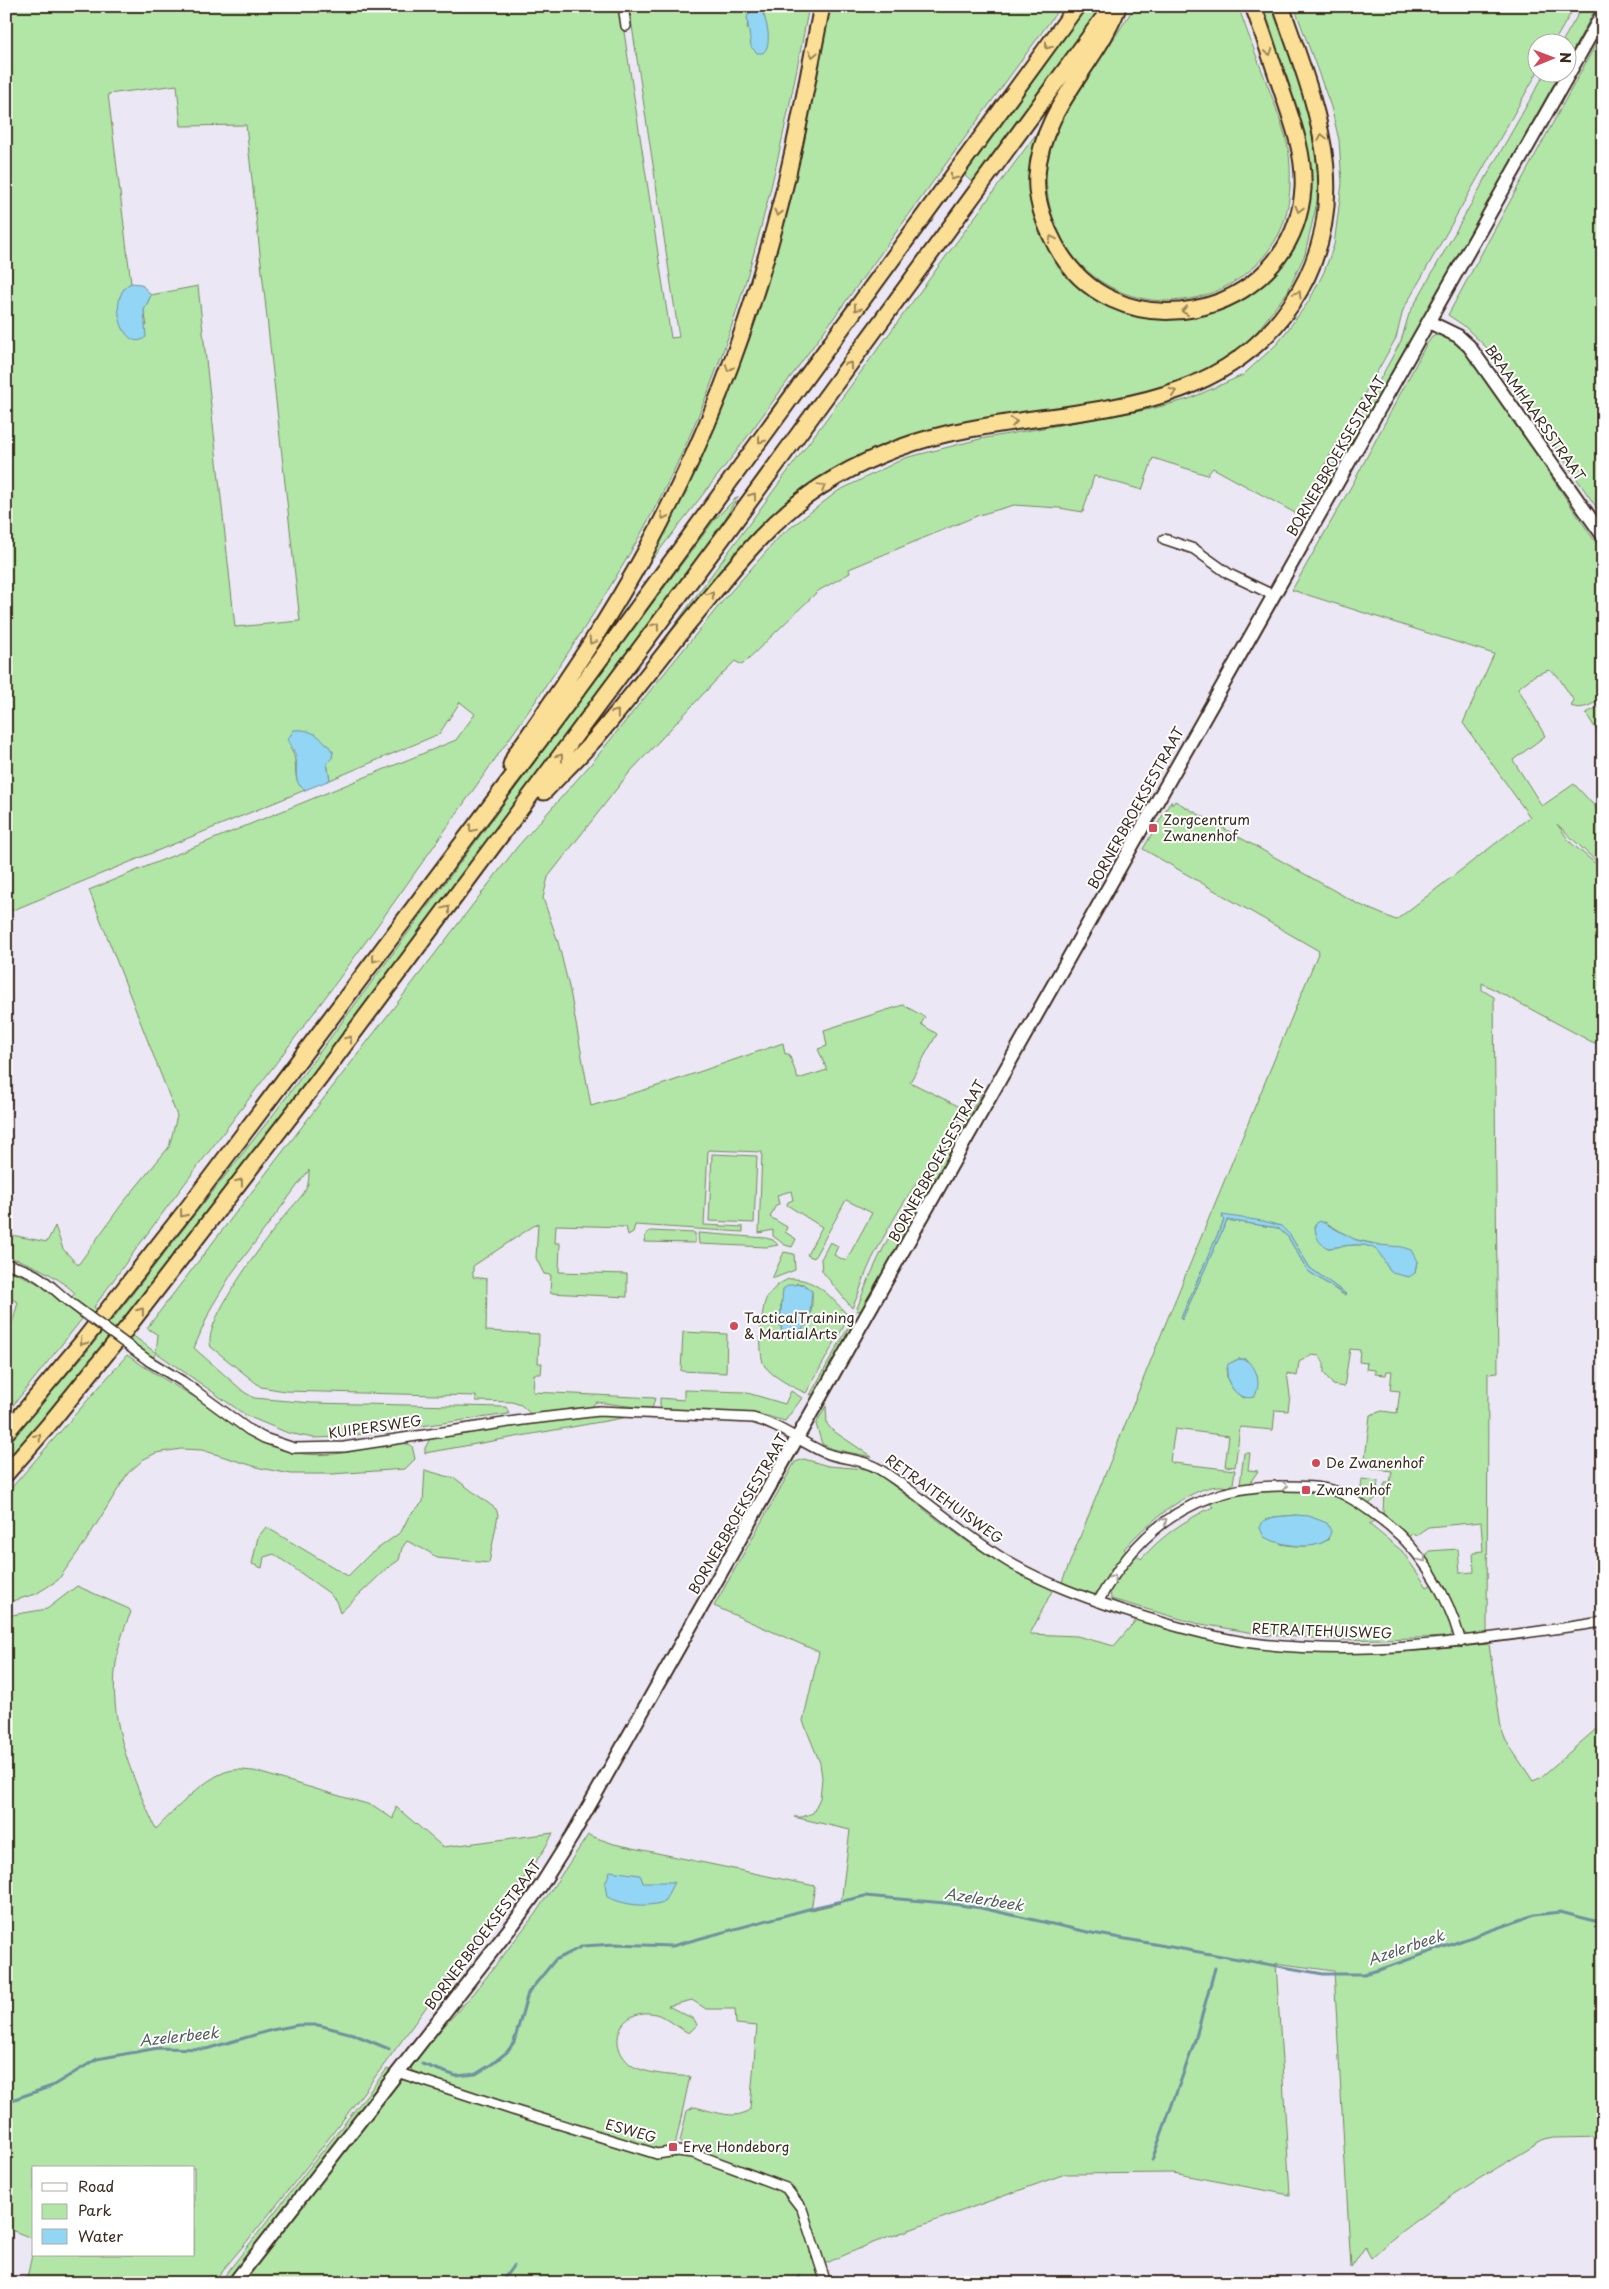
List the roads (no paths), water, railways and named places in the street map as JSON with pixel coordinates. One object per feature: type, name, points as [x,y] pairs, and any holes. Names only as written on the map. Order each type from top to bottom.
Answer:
[{"type":"highway","points":[[502,790],[516,755],[592,642],[648,548],[682,480],[710,417],[736,352],[769,247],[798,128],[822,6]]},
{"type":"highway","points":[[6,1433],[84,1341],[190,1206],[674,560],[1077,6]]},
{"type":"highway","points":[[6,1474],[47,1427],[204,1229],[499,838],[1112,6]]},
{"type":"highway","points":[[1118,6],[1109,29],[1066,94],[1045,134],[1037,176],[1039,203],[1044,222],[1055,246],[1070,268],[1088,285],[1107,297],[1131,308],[1156,312],[1181,312],[1212,306],[1242,291],[1256,280],[1270,267],[1286,242],[1300,208],[1303,188],[1299,146],[1253,6]]},
{"type":"highway","points":[[499,838],[595,739],[755,544],[783,516],[820,488],[864,464],[897,449],[945,434],[1122,404],[1176,392],[1200,383],[1222,371],[1264,338],[1281,320],[1300,291],[1314,261],[1324,228],[1327,192],[1326,151],[1318,116],[1281,6]]},
{"type":"main road","name":"BORNERBROEKSESTRAAT","points":[[234,2283],[540,1886],[572,1836],[1603,13]]},
{"type":"main road","name":"BRAAMHAARSSTRAAT","points":[[1429,322],[1458,336],[1469,346],[1603,536]]},
{"type":"street","points":[[623,6],[626,26]]},
{"type":"street","points":[[1164,540],[1194,549],[1228,574],[1274,595]]},
{"type":"street","name":"KUIPERSWEG","points":[[6,1264],[32,1272],[43,1278],[68,1301],[149,1361],[182,1380],[248,1430],[264,1438],[294,1448],[344,1447],[523,1420],[599,1412],[753,1418],[773,1424],[798,1438]]},
{"type":"street","name":"RETRAITEHUISWEG","points":[[798,1438],[824,1452],[874,1466],[976,1541],[1012,1564],[1054,1585],[1098,1602],[1193,1631],[1223,1638],[1268,1644],[1368,1648],[1461,1642],[1603,1622]]},
{"type":"street","points":[[1098,1602],[1113,1578],[1142,1542],[1170,1516],[1191,1505],[1213,1495],[1244,1488],[1266,1486],[1318,1488],[1338,1492],[1361,1505],[1391,1526],[1415,1549],[1442,1590],[1461,1642]]},
{"type":"street","name":"ESWEG","points":[[397,2072],[657,2154],[677,2151],[693,2153],[786,2188],[802,2210],[826,2283]]},
{"type":"water","points":[[753,9],[760,9],[767,25],[768,44],[763,53],[757,53],[751,47],[747,17]]},
{"type":"water","points":[[131,283],[141,284],[151,295],[144,310],[146,337],[138,341],[131,338],[125,332],[120,322],[119,300],[123,290]]},
{"type":"water","points":[[294,730],[306,731],[317,735],[333,752],[332,758],[327,763],[330,780],[305,790],[298,783],[295,752],[288,739]]},
{"type":"water","points":[[1222,1215],[1263,1221],[1281,1226],[1290,1235],[1310,1268],[1346,1294],[1308,1271],[1288,1237],[1278,1228],[1227,1220],[1182,1320],[1181,1318],[1224,1220]]},
{"type":"water","points":[[1320,1221],[1356,1240],[1411,1250],[1417,1261],[1415,1273],[1409,1277],[1392,1273],[1379,1253],[1368,1246],[1355,1245],[1328,1248],[1319,1242],[1318,1239],[1315,1224]]},
{"type":"water","points":[[803,1284],[812,1291],[809,1323],[792,1336],[783,1336],[780,1321],[783,1289],[789,1285]]},
{"type":"water","points":[[1239,1359],[1250,1363],[1256,1373],[1258,1386],[1254,1397],[1242,1396],[1229,1383],[1227,1377],[1228,1364]]},
{"type":"water","points":[[1309,1516],[1327,1523],[1331,1531],[1328,1538],[1312,1546],[1302,1546],[1280,1543],[1264,1537],[1260,1528],[1263,1521],[1274,1517]]},
{"type":"water","points":[[610,1871],[640,1875],[643,1882],[674,1882],[664,1902],[650,1905],[628,1904],[607,1897],[605,1884]]},
{"type":"waterway","name":"Azelerbeek","points":[[422,2064],[456,2076],[476,2074],[492,2064],[507,2052],[514,2042],[528,1993],[555,1960],[583,1946],[615,1944],[672,1946],[816,1907],[865,1896],[981,1908],[1092,1933],[1323,1974],[1364,1974],[1379,1970],[1534,1915],[1560,1912],[1603,1923]]},
{"type":"waterway","points":[[1152,2160],[1194,2044],[1215,1968]]},
{"type":"waterway","name":"Azelerbeek","points":[[6,2102],[52,2086],[97,2059],[158,2048],[206,2049],[272,2030],[298,2025],[318,2025],[353,2034],[389,2049]]},
{"type":"waterway","points":[[501,2283],[513,2266]]},
{"type":"waterway","points":[[795,2283],[800,2276]]},
{"type":"place","name":"Zorgcentrum Zwanenhof","points":[[1153,828]]},
{"type":"place","name":"TacticalTraining & MartialArts","points":[[734,1326]]},
{"type":"place","name":"De Zwanenhof","points":[[1316,1463]]},
{"type":"place","name":"Zwanenhof","points":[[1306,1490]]},
{"type":"place","name":"Erve Hondeborg","points":[[673,2147]]}]
